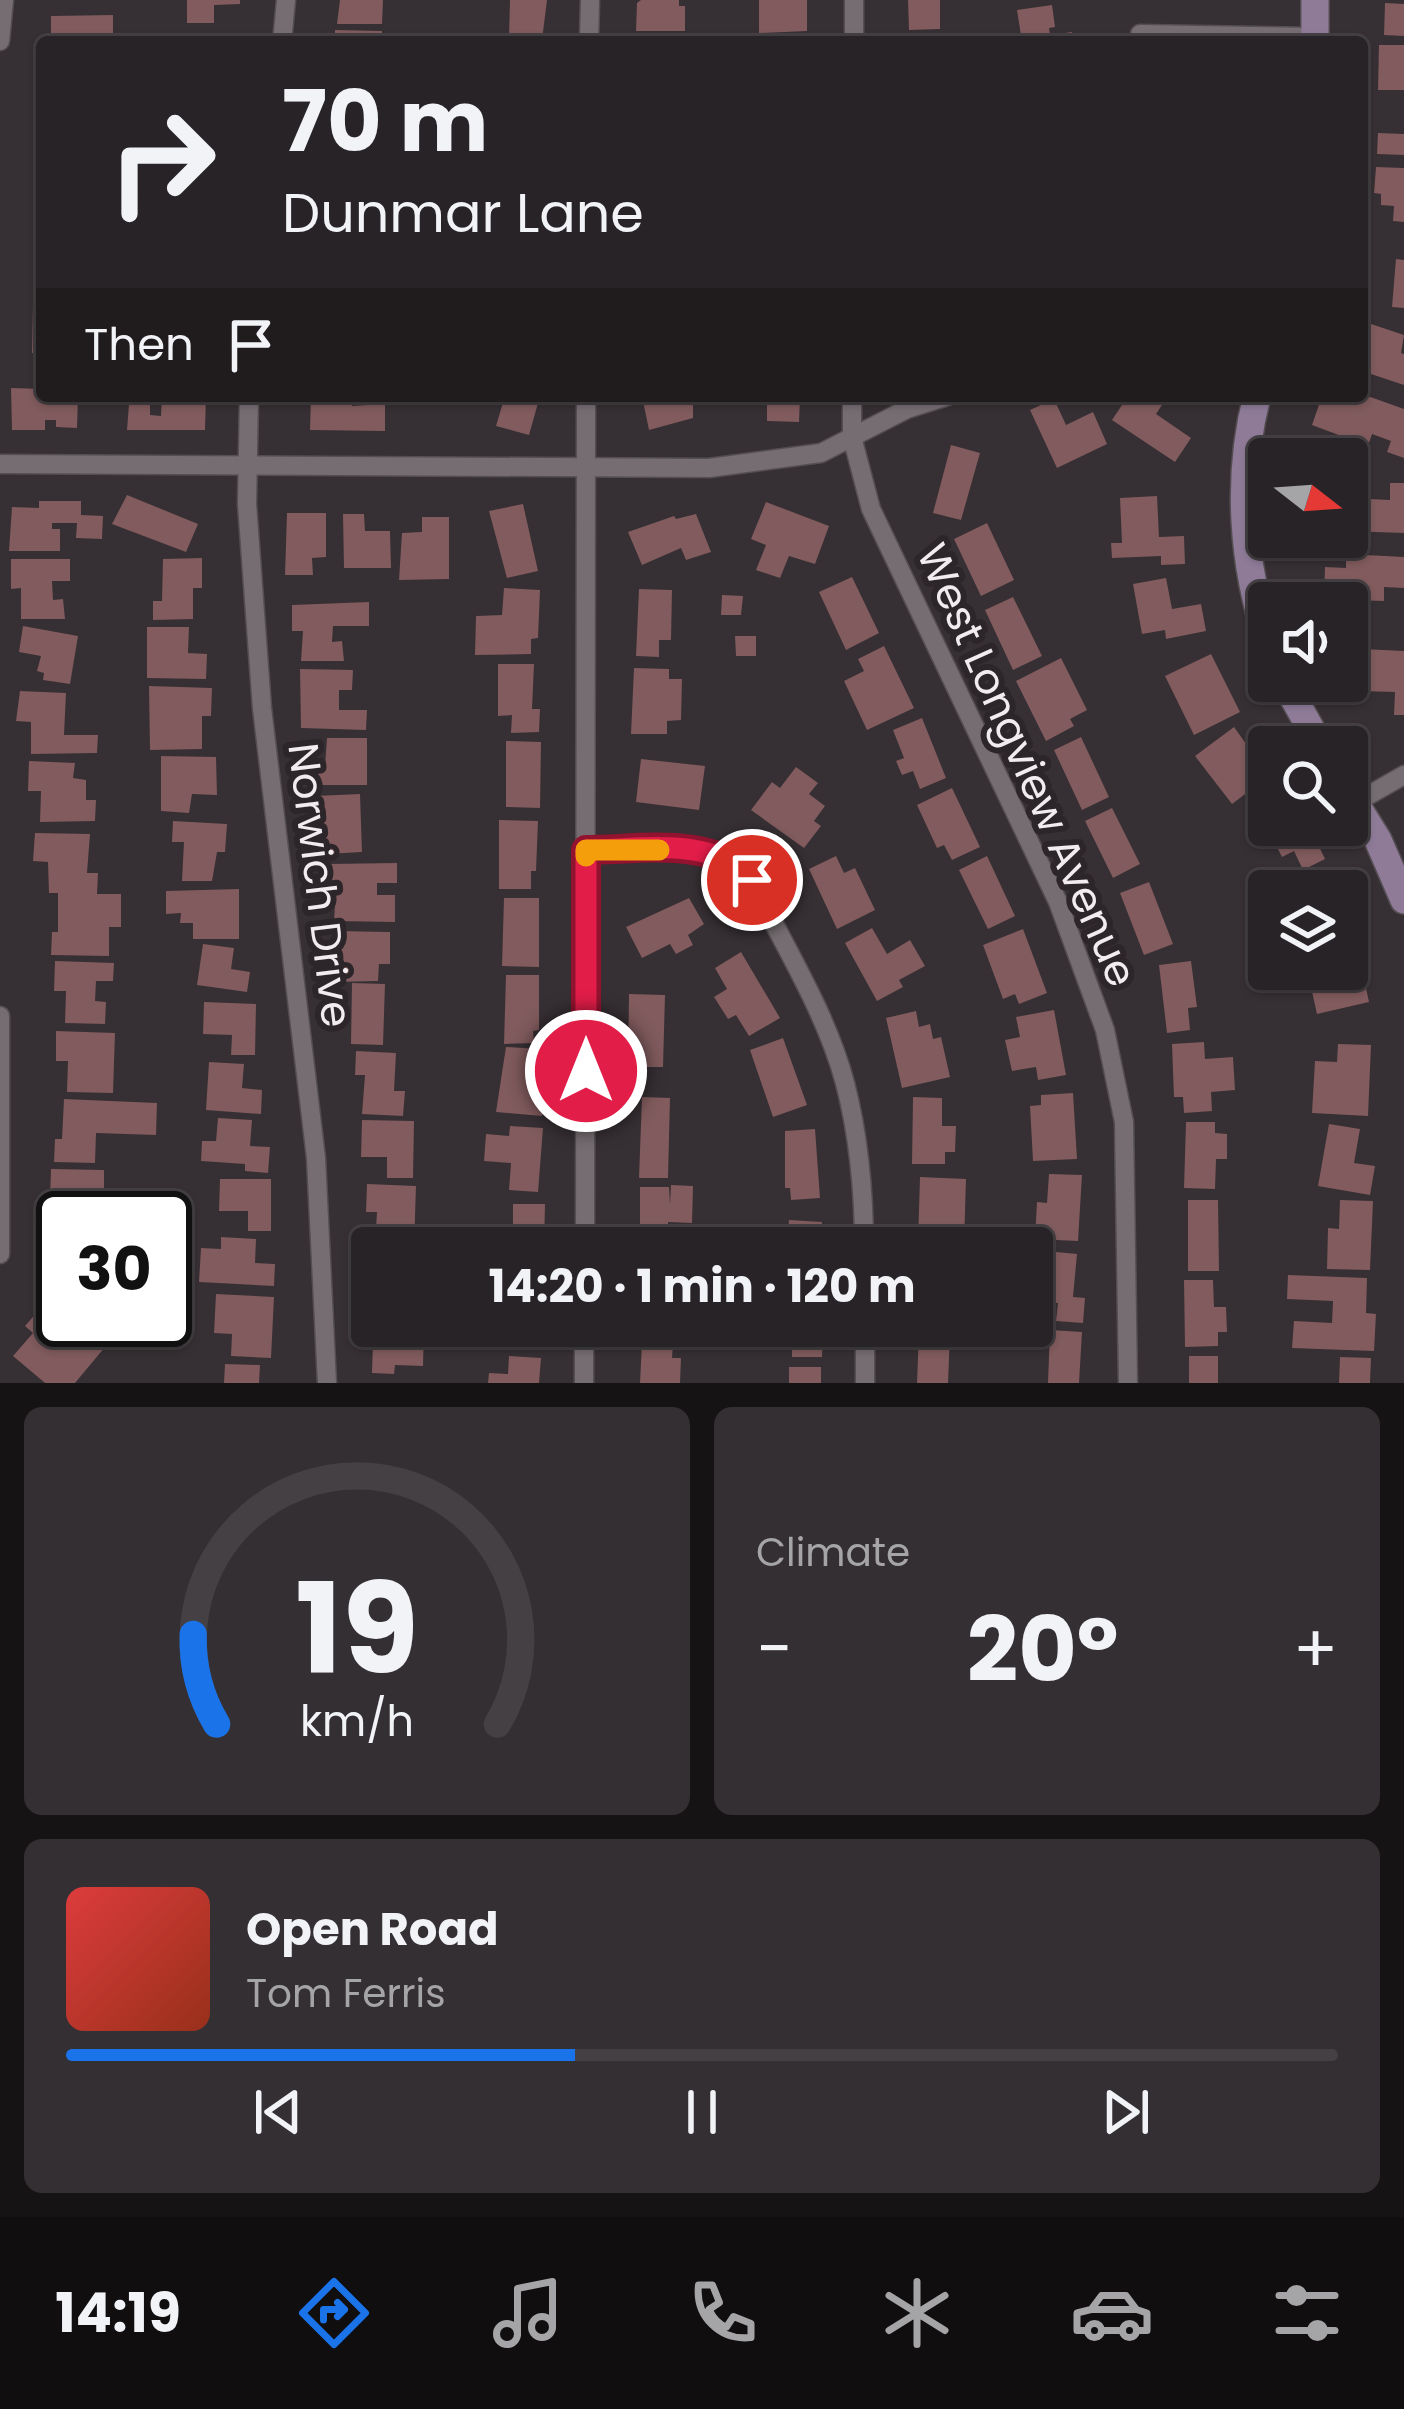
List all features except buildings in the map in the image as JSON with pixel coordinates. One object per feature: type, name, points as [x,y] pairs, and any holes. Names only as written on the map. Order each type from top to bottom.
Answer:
[{"type":"main road","points":[[1315,0],[1315,36]]},
{"type":"main road","points":[[1254,582],[1247,552],[1244,483],[1256,402]]},
{"type":"main road","points":[[1368,824],[1404,900]]},
{"type":"street","points":[[0,41],[4,0]]},
{"type":"street","points":[[283,36],[286,0]]},
{"type":"street","points":[[589,36],[590,0]]},
{"type":"street","points":[[854,0],[854,36]]},
{"type":"street","points":[[1140,34],[1198,36]]},
{"type":"street","name":"Norwich Drive","points":[[249,402],[248,466],[262,709],[316,1158],[327,1383]]},
{"type":"street","points":[[585,1227],[586,402]]},
{"type":"street","name":"West Longview Avenue","points":[[852,402],[852,437],[871,509],[1058,902],[1105,1030],[1124,1122],[1128,1180],[1129,1383]]},
{"type":"street","points":[[0,464],[709,468],[821,453],[929,402]]},
{"type":"street","points":[[1368,790],[1404,775]]},
{"type":"street","points":[[586,850],[716,854],[742,868],[752,880],[823,1022],[844,1081],[861,1163],[863,1227]]},
{"type":"street","points":[[0,1016],[0,1254]]},
{"type":"street","points":[[584,1347],[584,1383]]},
{"type":"street","points":[[865,1347],[865,1383]]},
{"type":"slow traffic","points":[[586,856],[586,850],[659,850]]},
{"type":"route","points":[[586,1071],[586,850],[716,854],[731,860],[752,880]]}]
